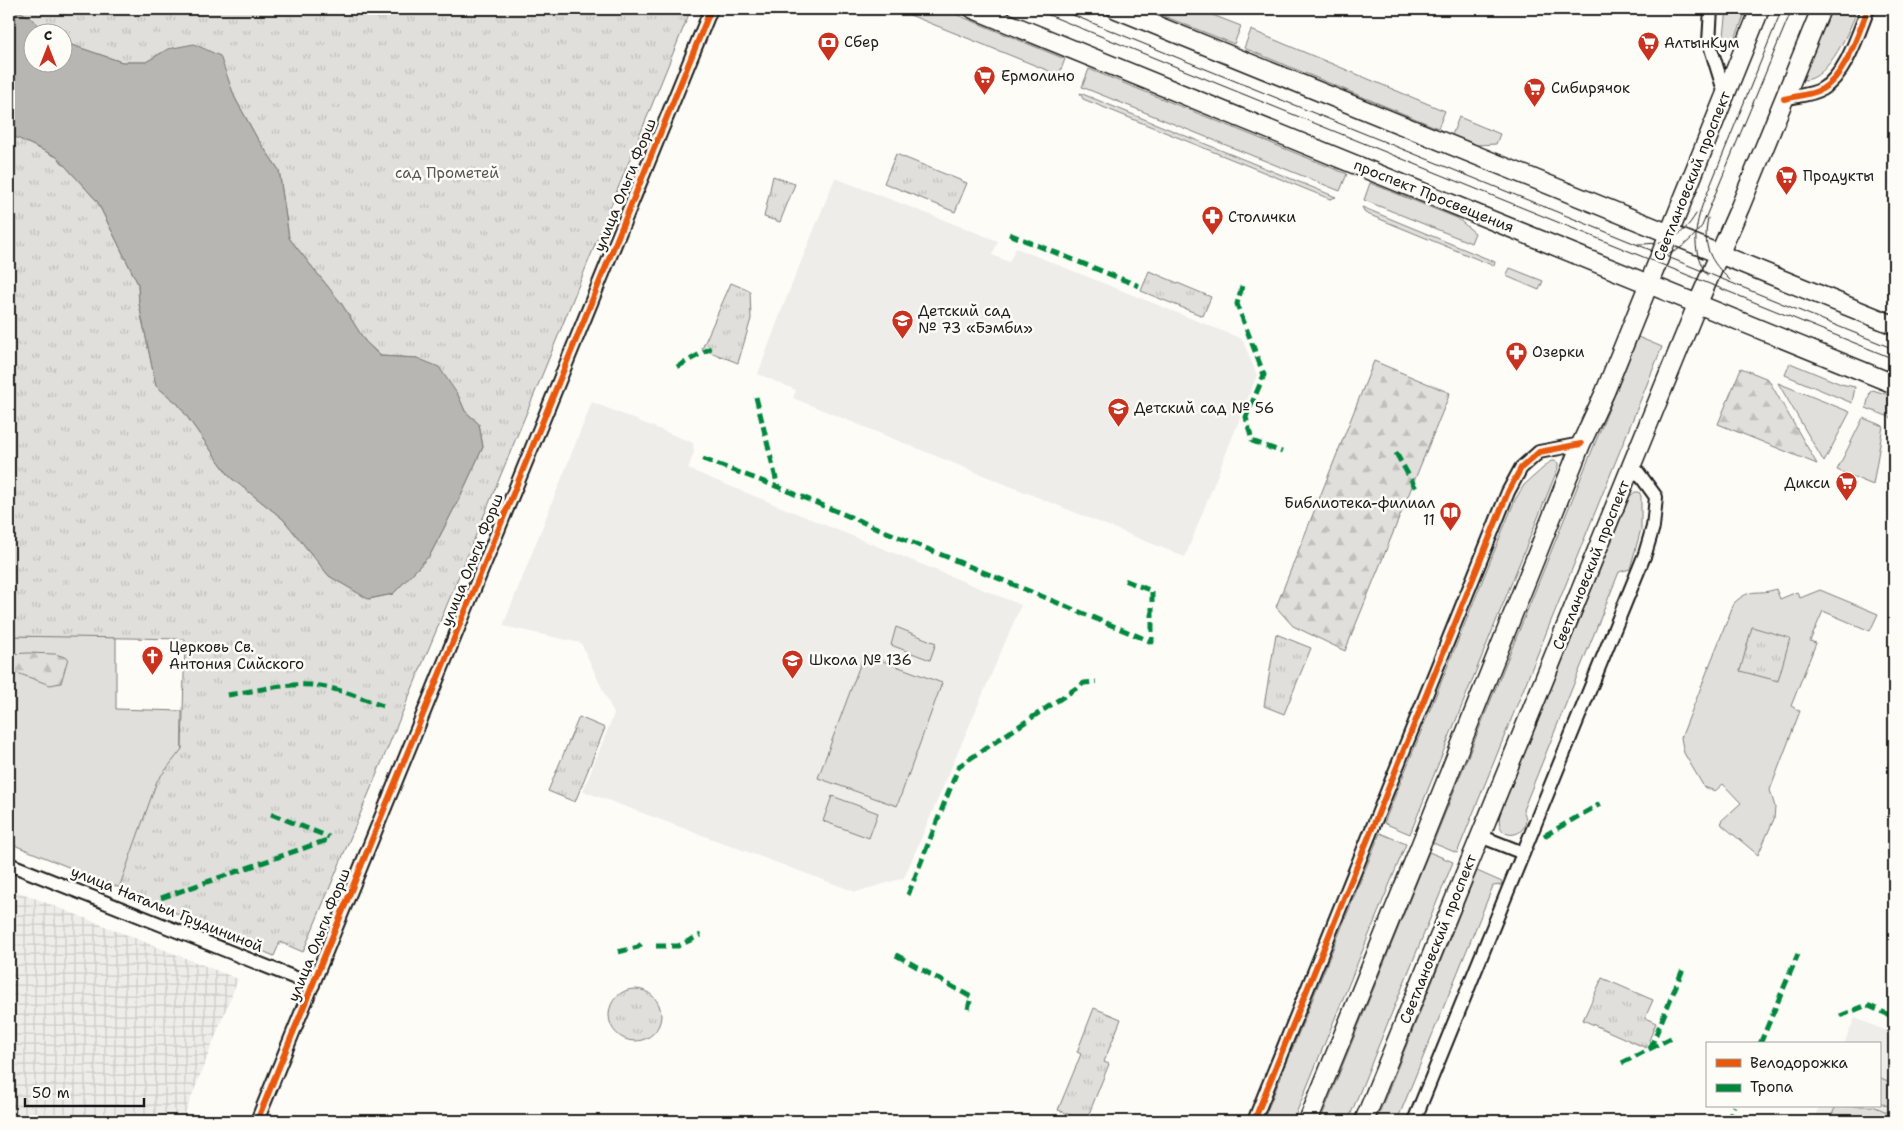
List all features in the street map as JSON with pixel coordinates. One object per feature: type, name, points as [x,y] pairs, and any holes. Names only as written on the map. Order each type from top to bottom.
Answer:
[{"type":"main road","name":"проспект Просвещения","points":[[973,9],[1894,384]]},
{"type":"main road","points":[[1116,9],[1894,325]]},
{"type":"main road","name":"Светлановский проспект","points":[[1308,1121],[1581,444],[1605,392],[1760,9]]},
{"type":"main road","name":"Светлановский проспект","points":[[1364,1121],[1697,305],[1821,9]]},
{"type":"street","name":"улица Ольги Форш","points":[[257,1121],[711,9]]},
{"type":"street","points":[[1711,9],[1709,42],[1726,94]]},
{"type":"street","points":[[1784,99],[1821,90],[1836,77],[1848,56],[1868,9]]},
{"type":"street","points":[[1254,1121],[1508,492],[1521,468],[1539,452],[1581,444]]},
{"type":"street","points":[[1414,1121],[1645,554],[1653,527],[1656,497],[1632,464]]},
{"type":"street","points":[[1480,836],[1522,854]]},
{"type":"street","name":"улица Натальи Грудининой","points":[[9,864],[312,985]]},
{"type":"shaded area","points":[[9,9],[20,11],[35,22],[22,22],[22,72],[72,72],[72,45],[122,62],[146,62],[168,49],[194,44],[220,56],[235,98],[257,138],[279,170],[289,238],[341,303],[365,341],[380,356],[417,358],[439,367],[458,395],[465,411],[479,424],[483,447],[460,497],[430,555],[393,594],[368,599],[329,576],[283,519],[230,477],[178,404],[156,386],[139,304],[138,284],[97,201],[57,157],[9,134]]},
{"type":"shaded area","points":[[835,178],[998,241],[992,255],[1009,262],[1016,248],[1242,339],[1257,375],[1185,557],[793,398],[796,390],[758,374]]},
{"type":"shaded area","name":"Школа № 136","points":[[592,402],[693,443],[694,452],[688,469],[1021,605],[904,878],[856,892],[583,791],[614,714],[581,643],[503,626]]},
{"type":"shaded area","points":[[9,888],[238,979],[182,1121],[9,1121]]},
{"type":"shaded area","points":[[1855,1018],[1894,1034],[1894,1121],[1813,1121],[1818,1108],[1880,1108],[1880,1042],[1845,1042]]},
{"type":"green space","name":"сад Прометей","points":[[15,9],[691,9],[536,390],[303,952],[280,942],[274,956],[119,888],[157,781],[182,749],[185,639],[9,636],[9,134],[57,157],[97,201],[138,284],[139,304],[156,386],[178,404],[230,477],[283,519],[329,576],[369,599],[393,594],[430,555],[460,497],[483,447],[479,424],[465,411],[458,395],[417,358],[381,356],[365,341],[341,303],[289,238],[279,170],[257,138],[235,98],[219,56],[168,49],[146,62],[122,62],[72,45],[72,22],[34,22]]},
{"type":"green space","points":[[895,9],[943,9],[1065,59],[1059,75]]},
{"type":"green space","points":[[1146,9],[1197,9],[1241,26],[1234,44]]},
{"type":"green space","points":[[1727,9],[1747,9],[1734,41],[1727,44],[1724,41],[1724,36]]},
{"type":"green space","points":[[1829,9],[1858,9],[1844,40],[1830,63],[1813,78],[1804,80],[1802,77]]},
{"type":"green space","points":[[1251,30],[1445,111],[1438,128],[1244,48]]},
{"type":"green space","points":[[1089,69],[1347,174],[1340,191],[1082,87]]},
{"type":"green space","points":[[1080,93],[1336,197],[1330,199],[1083,99]]},
{"type":"green space","points":[[1459,117],[1500,134],[1496,144],[1477,145],[1452,135]]},
{"type":"green space","points":[[896,154],[967,183],[955,212],[884,183]]},
{"type":"green space","points":[[773,176],[795,184],[780,222],[764,217]]},
{"type":"green space","points":[[1370,183],[1457,218],[1475,233],[1471,243],[1364,200]]},
{"type":"green space","points":[[1362,207],[1495,262],[1494,266],[1365,213]]},
{"type":"green space","points":[[1510,268],[1543,281],[1539,290],[1506,276]]},
{"type":"green space","points":[[1149,271],[1211,297],[1203,316],[1141,291]]},
{"type":"green space","points":[[731,283],[750,291],[751,319],[738,363],[702,349]]},
{"type":"green space","points":[[1638,337],[1662,347],[1457,853],[1433,843]]},
{"type":"green space","points":[[1374,361],[1450,393],[1345,651],[1293,626],[1276,607]]},
{"type":"green space","points":[[1790,363],[1841,384],[1855,387],[1852,403],[1785,375]]},
{"type":"green space","points":[[1741,368],[1768,379],[1817,464],[1718,424]]},
{"type":"green space","points":[[1778,383],[1850,412],[1824,462]]},
{"type":"green space","points":[[1873,390],[1891,396],[1892,418],[1866,408],[1870,392]]},
{"type":"green space","points":[[1863,418],[1883,426],[1873,485],[1837,470]]},
{"type":"green space","points":[[1551,461],[1558,463],[1558,468],[1410,834],[1384,823],[1515,500],[1524,485]]},
{"type":"green space","points":[[1635,492],[1639,492],[1641,496],[1641,529],[1630,569],[1619,572],[1523,810],[1526,819],[1524,827],[1520,832],[1508,834],[1503,831],[1500,824],[1500,814],[1630,496]]},
{"type":"green space","points":[[1776,589],[1780,599],[1797,592],[1800,598],[1820,590],[1878,614],[1870,631],[1823,611],[1810,641],[1816,643],[1791,706],[1800,711],[1770,790],[1775,807],[1774,819],[1758,855],[1722,825],[1721,821],[1741,803],[1723,784],[1715,791],[1704,787],[1684,753],[1681,738],[1734,603],[1750,593]]},
{"type":"green space","points":[[896,627],[936,643],[930,660],[891,645]]},
{"type":"green space","points":[[1752,627],[1790,638],[1778,681],[1740,671]]},
{"type":"green space","points":[[1276,634],[1311,648],[1284,714],[1264,706]]},
{"type":"green space","points":[[9,636],[116,637],[116,709],[182,711],[181,823],[150,900],[9,843]]},
{"type":"green space","points":[[9,654],[55,654],[68,658],[61,683],[50,685],[9,670]]},
{"type":"green space","points":[[864,654],[942,683],[897,806],[818,778]]},
{"type":"green space","points":[[579,717],[605,728],[575,802],[548,791]]},
{"type":"green space","points":[[832,796],[878,813],[869,838],[823,821]]},
{"type":"green space","points":[[1380,833],[1406,844],[1293,1121],[1263,1121]]},
{"type":"green space","points":[[1429,852],[1453,862],[1348,1121],[1320,1121]]},
{"type":"green space","points":[[1477,871],[1502,882],[1501,885],[1493,886],[1397,1121],[1376,1121]]},
{"type":"green space","points":[[1602,978],[1653,1000],[1645,1018],[1656,1023],[1646,1048],[1583,1020]]},
{"type":"green space","points":[[635,989],[645,991],[653,997],[659,1005],[661,1015],[659,1025],[653,1033],[645,1039],[635,1041],[625,1039],[617,1033],[611,1025],[609,1015],[611,1005],[617,997],[625,991]]},
{"type":"green space","points":[[1094,1008],[1121,1019],[1104,1062],[1109,1064],[1086,1121],[1058,1110],[1081,1054],[1077,1052]]},
{"type":"green space","points":[[1880,1077],[1894,1084],[1894,1109],[1880,1102]]},
{"type":"green space","points":[[1835,1108],[1878,1108],[1894,1115],[1894,1121],[1829,1121]]},
{"type":"tram line","points":[[1034,9],[1894,359]]},
{"type":"tram line","points":[[1058,9],[1894,349]]},
{"type":"tram line","points":[[1707,275],[1702,267],[1697,250],[1696,233],[1699,215],[1782,9]]},
{"type":"tram line","points":[[1661,256],[1673,252],[1684,245],[1702,226],[1792,9]]},
{"type":"tram line","points":[[1638,244],[1657,243],[1672,238],[1685,229],[1696,214]]},
{"type":"tram line","points":[[1708,218],[1706,237],[1709,253],[1717,266],[1730,280]]},
{"type":"marked path","points":[[1493,11],[1500,9]]},
{"type":"marked path","points":[[1009,234],[1139,286]]},
{"type":"marked path","points":[[1242,286],[1237,304],[1264,375],[1246,417],[1252,441],[1282,452]]},
{"type":"marked path","points":[[677,367],[711,348]]},
{"type":"marked path","points":[[756,397],[778,487]]},
{"type":"marked path","points":[[1396,453],[1418,492]]},
{"type":"marked path","points":[[703,459],[778,487],[1152,642],[1152,591],[1124,580]]},
{"type":"marked path","points":[[908,895],[959,766],[1084,683],[1096,682]]},
{"type":"marked path","points":[[228,695],[281,686],[312,685],[339,690],[383,706]]},
{"type":"marked path","points":[[1544,836],[1600,804]]},
{"type":"marked path","points":[[271,814],[329,837]]},
{"type":"marked path","points":[[161,898],[327,840]]},
{"type":"marked path","points":[[656,946],[678,946],[701,935]]},
{"type":"marked path","points":[[618,952],[638,947],[644,941]]},
{"type":"marked path","points":[[1761,1042],[1798,954]]},
{"type":"marked path","points":[[896,955],[971,997],[968,1009]]},
{"type":"marked path","points":[[1650,1049],[1683,969]]},
{"type":"marked path","points":[[1840,1016],[1867,1005],[1894,1017]]},
{"type":"marked path","points":[[1622,1063],[1671,1038]]},
{"type":"marked path","points":[[1728,1121],[1733,1108]]},
{"type":"cycle path","points":[[257,1121],[711,9]]},
{"type":"cycle path","points":[[1784,99],[1813,93],[1830,83],[1838,74],[1850,53],[1868,9]]},
{"type":"cycle path","points":[[1254,1121],[1508,492],[1521,468],[1539,452],[1581,444]]},
{"type":"place","name":"Сбер","points":[[828,61]]},
{"type":"place","name":"АлтынКум","points":[[1648,62]]},
{"type":"place","name":"Ермолино","points":[[985,95]]},
{"type":"place","name":"Сибирячок","points":[[1535,107]]},
{"type":"place","name":"Продукты","points":[[1787,195]]},
{"type":"place","name":"Столички","points":[[1212,236]]},
{"type":"place","name":"Детский сад № 73 «Бэмби»","points":[[902,339]]},
{"type":"place","name":"Озерки","points":[[1516,371]]},
{"type":"place","name":"Детский сад № 56","points":[[1118,427]]},
{"type":"place","name":"Дикси","points":[[1846,502]]},
{"type":"place","name":"Библиотека-филиал 11","points":[[1451,531]]},
{"type":"place","name":"Церковь Св. Антония Сийского","points":[[153,675]]},
{"type":"place","name":"Школа № 136","points":[[793,679]]}]
